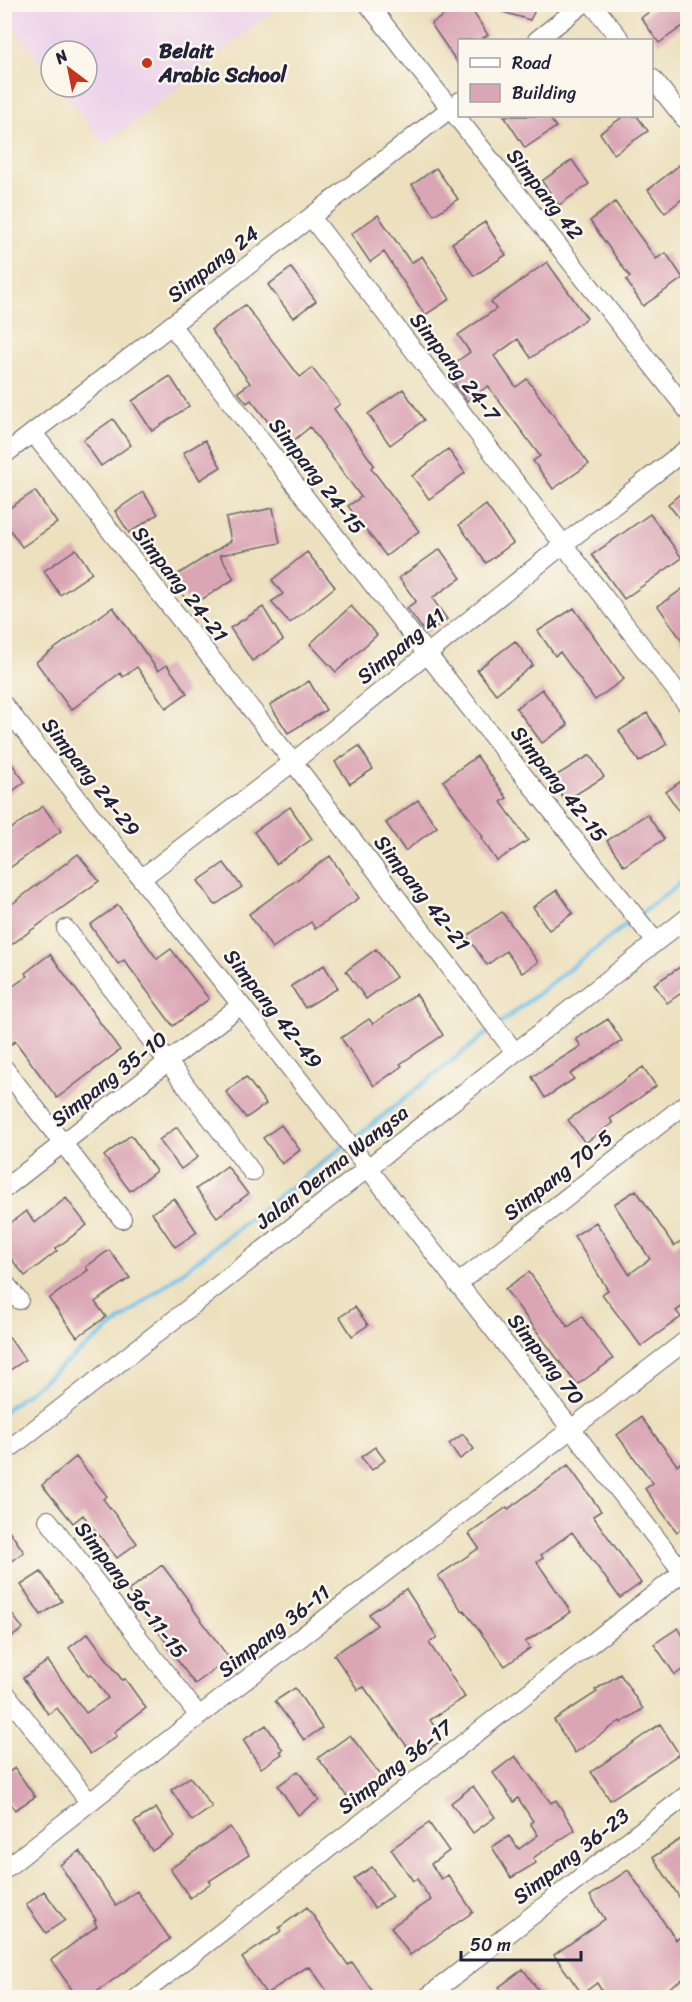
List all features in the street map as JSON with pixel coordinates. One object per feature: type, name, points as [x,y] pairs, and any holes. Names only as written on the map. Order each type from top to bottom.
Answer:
[{"type":"street","name":"Simpang 42","points":[[368,4],[454,105]]},
{"type":"street","points":[[538,39],[583,4]]},
{"type":"street","points":[[592,4],[620,39]]},
{"type":"street","points":[[653,80],[687,123]]},
{"type":"street","name":"Simpang 24","points":[[4,455],[454,105]]},
{"type":"street","name":"Simpang 42","points":[[463,117],[687,411]]},
{"type":"street","name":"Simpang 24-7","points":[[311,217],[687,706]]},
{"type":"street","name":"Simpang 24-15","points":[[171,325],[428,654]]},
{"type":"street","name":"Simpang 24-21","points":[[33,433],[293,762]]},
{"type":"street","name":"Simpang 41","points":[[141,878],[293,762],[687,448]]},
{"type":"street","name":"Simpang 42-15","points":[[428,654],[655,941]]},
{"type":"street","name":"Simpang 24-29","points":[[4,705],[141,878]]},
{"type":"street","name":"Simpang 42-21","points":[[293,762],[509,1045]]},
{"type":"street","name":"Simpang 42-49","points":[[141,878],[363,1162]]},
{"type":"street","name":"Jalan Derma Wangsa","points":[[4,1453],[509,1045],[687,917]]},
{"type":"street","points":[[66,929],[252,1172]]},
{"type":"street","name":"Simpang 35-10","points":[[4,1189],[241,1005]]},
{"type":"street","points":[[4,1068],[122,1219]]},
{"type":"street","name":"Simpang 70-5","points":[[457,1284],[687,1102]]},
{"type":"street","name":"Simpang 70","points":[[363,1162],[686,1573]]},
{"type":"street","points":[[4,1282],[19,1300]]},
{"type":"street","name":"Simpang 36-11","points":[[4,1870],[199,1716],[687,1339]]},
{"type":"street","name":"Simpang 36-11-15","points":[[48,1520],[199,1716]]},
{"type":"street","name":"Simpang 36-17","points":[[136,1998],[686,1573]]},
{"type":"street","points":[[4,1691],[89,1802]]},
{"type":"street","name":"Simpang 36-23","points":[[426,1998],[687,1794]]},
{"type":"shaded area","name":"Belait Arabic School","points":[[5,4],[281,4],[105,145],[69,99],[99,99],[99,39],[39,39],[39,60],[5,16]]},
{"type":"building","points":[[461,4],[468,4],[488,35],[482,39],[458,39],[458,64],[431,24]]},
{"type":"building","points":[[489,4],[538,4],[530,20],[489,8]]},
{"type":"building","points":[[660,4],[687,4],[687,23],[659,43],[641,18]]},
{"type":"building","points":[[505,117],[549,117],[556,127],[525,148]]},
{"type":"building","points":[[623,117],[638,117],[648,131],[614,154],[600,133]]},
{"type":"building","points":[[687,159],[687,195],[665,213],[648,190]]},
{"type":"building","points":[[572,160],[589,184],[559,205],[542,181]]},
{"type":"building","points":[[436,168],[458,199],[434,215],[412,185]]},
{"type":"building","points":[[615,202],[656,259],[666,253],[683,278],[643,306],[626,280],[630,277],[590,221]]},
{"type":"building","points":[[378,215],[411,263],[422,256],[450,299],[425,315],[384,252],[370,262],[351,234]]},
{"type":"building","points":[[485,222],[506,255],[474,276],[452,243]]},
{"type":"building","points":[[547,262],[587,318],[531,358],[518,339],[494,356],[516,387],[527,379],[589,464],[553,489],[533,461],[540,456],[488,386],[467,401],[454,383],[462,378],[453,364],[470,352],[458,335],[496,309],[491,302]]},
{"type":"building","points":[[291,268],[316,301],[293,318],[268,285]]},
{"type":"building","points":[[245,305],[300,377],[312,368],[340,404],[334,409],[374,465],[371,468],[419,531],[386,556],[348,506],[361,497],[310,427],[287,446],[251,400],[247,403],[238,392],[250,383],[211,330]]},
{"type":"building","points":[[170,376],[189,406],[152,431],[132,401]]},
{"type":"building","points":[[403,389],[424,420],[390,445],[368,414]]},
{"type":"building","points":[[113,419],[131,445],[101,466],[83,440]]},
{"type":"building","points":[[205,440],[221,467],[200,480],[183,453]]},
{"type":"building","points":[[448,449],[465,473],[429,499],[412,476]]},
{"type":"building","points":[[687,488],[687,528],[668,504]]},
{"type":"building","points":[[35,491],[57,523],[22,547],[4,521],[4,512]]},
{"type":"building","points":[[143,492],[158,514],[129,533],[115,511]]},
{"type":"building","points":[[486,505],[513,543],[486,563],[459,525]]},
{"type":"building","points":[[273,508],[280,543],[220,555],[234,579],[190,607],[172,578],[231,541],[226,518]]},
{"type":"building","points":[[650,514],[682,558],[624,599],[592,555]]},
{"type":"building","points":[[76,549],[92,573],[60,595],[44,571]]},
{"type":"building","points":[[440,549],[461,578],[432,598],[447,619],[426,634],[407,608],[416,601],[399,578]]},
{"type":"building","points":[[307,552],[335,587],[290,623],[271,602],[283,594],[272,580]]},
{"type":"building","points":[[687,586],[687,648],[658,606]]},
{"type":"building","points":[[351,606],[377,635],[336,672],[310,644]]},
{"type":"building","points":[[113,607],[158,671],[167,665],[187,693],[166,708],[137,667],[123,677],[120,673],[71,710],[36,662]]},
{"type":"building","points":[[263,607],[283,640],[252,661],[230,628]]},
{"type":"building","points":[[574,608],[624,679],[595,700],[560,652],[555,656],[538,631]]},
{"type":"building","points":[[515,641],[533,665],[496,694],[477,670]]},
{"type":"building","points":[[309,681],[326,710],[288,733],[270,705]]},
{"type":"building","points":[[542,689],[568,725],[542,743],[516,708]]},
{"type":"building","points":[[647,713],[667,744],[639,762],[619,731]]},
{"type":"building","points":[[359,746],[373,769],[350,784],[335,762]]},
{"type":"building","points":[[4,753],[25,782],[4,797]]},
{"type":"building","points":[[590,755],[604,777],[565,801],[552,778]]},
{"type":"building","points":[[477,756],[507,798],[501,802],[528,840],[497,861],[481,838],[483,837],[443,781]]},
{"type":"building","points":[[687,777],[687,823],[666,792]]},
{"type":"building","points":[[418,800],[437,827],[405,851],[386,823]]},
{"type":"building","points":[[43,806],[61,831],[4,872],[4,834]]},
{"type":"building","points":[[290,807],[312,839],[276,864],[254,832]]},
{"type":"building","points":[[647,814],[664,839],[624,866],[607,841]]},
{"type":"building","points":[[78,854],[99,881],[4,950],[4,910]]},
{"type":"building","points":[[330,856],[359,898],[315,929],[311,922],[272,948],[249,914]]},
{"type":"building","points":[[224,863],[242,887],[215,905],[198,881]]},
{"type":"building","points":[[557,890],[573,913],[549,930],[533,907]]},
{"type":"building","points":[[118,905],[157,959],[171,949],[209,999],[173,1026],[124,960],[118,964],[90,925]]},
{"type":"building","points":[[502,912],[538,962],[522,973],[506,951],[487,965],[467,936]]},
{"type":"building","points":[[376,949],[396,977],[366,999],[346,971]]},
{"type":"building","points":[[50,954],[120,1050],[57,1098],[15,1041],[12,1044],[4,1033],[4,992],[28,976],[25,973]]},
{"type":"building","points":[[324,965],[338,988],[305,1008],[291,986]]},
{"type":"building","points":[[683,965],[687,972],[687,989],[667,1003],[654,984]]},
{"type":"building","points":[[416,994],[443,1035],[400,1064],[402,1066],[374,1086],[341,1038],[369,1019],[373,1024]]},
{"type":"building","points":[[608,1019],[622,1041],[570,1074],[574,1079],[545,1098],[532,1077],[581,1046],[576,1039]]},
{"type":"building","points":[[643,1067],[656,1086],[610,1119],[613,1123],[585,1143],[568,1120]]},
{"type":"building","points":[[246,1077],[266,1104],[246,1118],[226,1092]]},
{"type":"building","points":[[281,1125],[300,1150],[282,1164],[263,1138]]},
{"type":"building","points":[[177,1127],[198,1157],[181,1169],[159,1140]]},
{"type":"building","points":[[131,1135],[156,1171],[130,1191],[104,1156]]},
{"type":"building","points":[[227,1166],[248,1194],[217,1217],[196,1189]]},
{"type":"building","points":[[636,1190],[674,1246],[687,1237],[687,1303],[676,1311],[681,1317],[641,1346],[602,1294],[608,1290],[574,1236],[596,1222],[629,1274],[650,1259],[614,1204]]},
{"type":"building","points":[[66,1198],[87,1225],[25,1276],[4,1250],[4,1228],[26,1211],[35,1223]]},
{"type":"building","points":[[174,1198],[197,1232],[175,1247],[152,1213]]},
{"type":"building","points":[[109,1250],[130,1278],[95,1302],[106,1317],[77,1337],[49,1299],[88,1270],[86,1267]]},
{"type":"building","points":[[529,1272],[568,1327],[582,1317],[613,1359],[577,1385],[505,1289]]},
{"type":"building","points":[[355,1307],[368,1325],[352,1336],[340,1317]]},
{"type":"building","points":[[4,1330],[25,1360],[4,1374]]},
{"type":"building","points":[[641,1417],[677,1465],[687,1458],[687,1525],[677,1532],[645,1489],[653,1483],[617,1435]]},
{"type":"building","points":[[463,1434],[474,1449],[460,1459],[449,1444]]},
{"type":"building","points":[[375,1447],[385,1460],[372,1470],[361,1457]]},
{"type":"building","points":[[76,1457],[107,1496],[103,1499],[137,1543],[117,1558],[83,1515],[73,1523],[42,1485]]},
{"type":"building","points":[[568,1465],[601,1511],[593,1516],[641,1583],[620,1598],[572,1532],[541,1555],[543,1558],[537,1562],[571,1612],[525,1642],[530,1648],[505,1666],[438,1576],[479,1548],[469,1534]]},
{"type":"building","points":[[4,1523],[24,1552],[4,1566]]},
{"type":"building","points":[[162,1565],[229,1658],[195,1684],[128,1591]]},
{"type":"building","points":[[41,1572],[62,1601],[41,1615],[21,1585]]},
{"type":"building","points":[[406,1589],[437,1637],[429,1643],[465,1697],[430,1720],[443,1739],[416,1759],[364,1687],[358,1690],[334,1655],[377,1625],[369,1614]]},
{"type":"building","points":[[4,1603],[23,1629],[4,1642]]},
{"type":"building","points":[[678,1628],[687,1642],[687,1666],[675,1675],[654,1644]]},
{"type":"building","points":[[88,1633],[122,1680],[125,1679],[146,1708],[114,1732],[117,1736],[90,1754],[57,1708],[48,1714],[23,1678],[48,1661],[86,1713],[108,1698],[69,1648]]},
{"type":"building","points":[[620,1674],[643,1709],[621,1723],[620,1721],[575,1753],[554,1720]]},
{"type":"building","points":[[295,1688],[322,1728],[304,1740],[275,1701]]},
{"type":"building","points":[[660,1724],[679,1754],[610,1800],[591,1772]]},
{"type":"building","points":[[266,1725],[283,1750],[280,1751],[282,1754],[261,1768],[243,1740]]},
{"type":"building","points":[[350,1735],[386,1782],[354,1806],[318,1758]]},
{"type":"building","points":[[515,1756],[551,1803],[556,1800],[575,1830],[533,1858],[536,1863],[511,1878],[492,1847],[509,1836],[519,1849],[538,1835],[530,1823],[533,1821],[518,1798],[514,1802],[493,1773]]},
{"type":"building","points":[[15,1768],[35,1797],[15,1810],[4,1794],[4,1775]]},
{"type":"building","points":[[298,1771],[319,1800],[298,1815],[278,1786]]},
{"type":"building","points":[[190,1777],[212,1807],[192,1821],[171,1790]]},
{"type":"building","points":[[473,1786],[495,1817],[473,1833],[451,1803]]},
{"type":"building","points":[[156,1808],[174,1837],[152,1851],[134,1822]]},
{"type":"building","points":[[429,1823],[449,1851],[431,1864],[441,1879],[448,1875],[473,1912],[410,1955],[391,1927],[431,1900],[417,1879],[413,1881],[391,1849]]},
{"type":"building","points":[[230,1827],[249,1855],[209,1881],[211,1883],[190,1898],[170,1869]]},
{"type":"building","points":[[687,1835],[687,1909],[653,1857]]},
{"type":"building","points":[[80,1851],[116,1906],[137,1891],[170,1939],[88,1998],[78,1998],[51,1960],[97,1926],[94,1921],[96,1920],[60,1865]]},
{"type":"building","points":[[372,1867],[392,1896],[374,1908],[354,1879]]},
{"type":"building","points":[[628,1870],[676,1940],[687,1933],[687,1976],[654,1998],[606,1998],[597,1983],[582,1994],[554,1955],[605,1919],[590,1896]]},
{"type":"building","points":[[44,1891],[65,1920],[46,1933],[26,1905]]},
{"type":"building","points":[[307,1907],[348,1965],[352,1962],[377,1998],[332,1998],[310,1967],[266,1994],[242,1958],[281,1931],[279,1928]]},
{"type":"building","points":[[523,1969],[544,1998],[507,1998],[499,1987]]},
{"type":"waterway","points":[[640,914],[688,877]]},
{"type":"waterway","points":[[498,1025],[633,919]]},
{"type":"waterway","points":[[352,1140],[491,1030]]},
{"type":"waterway","points":[[4,1411],[345,1145]]},
{"type":"place","name":"Belait Arabic School","points":[[147,63]]}]
